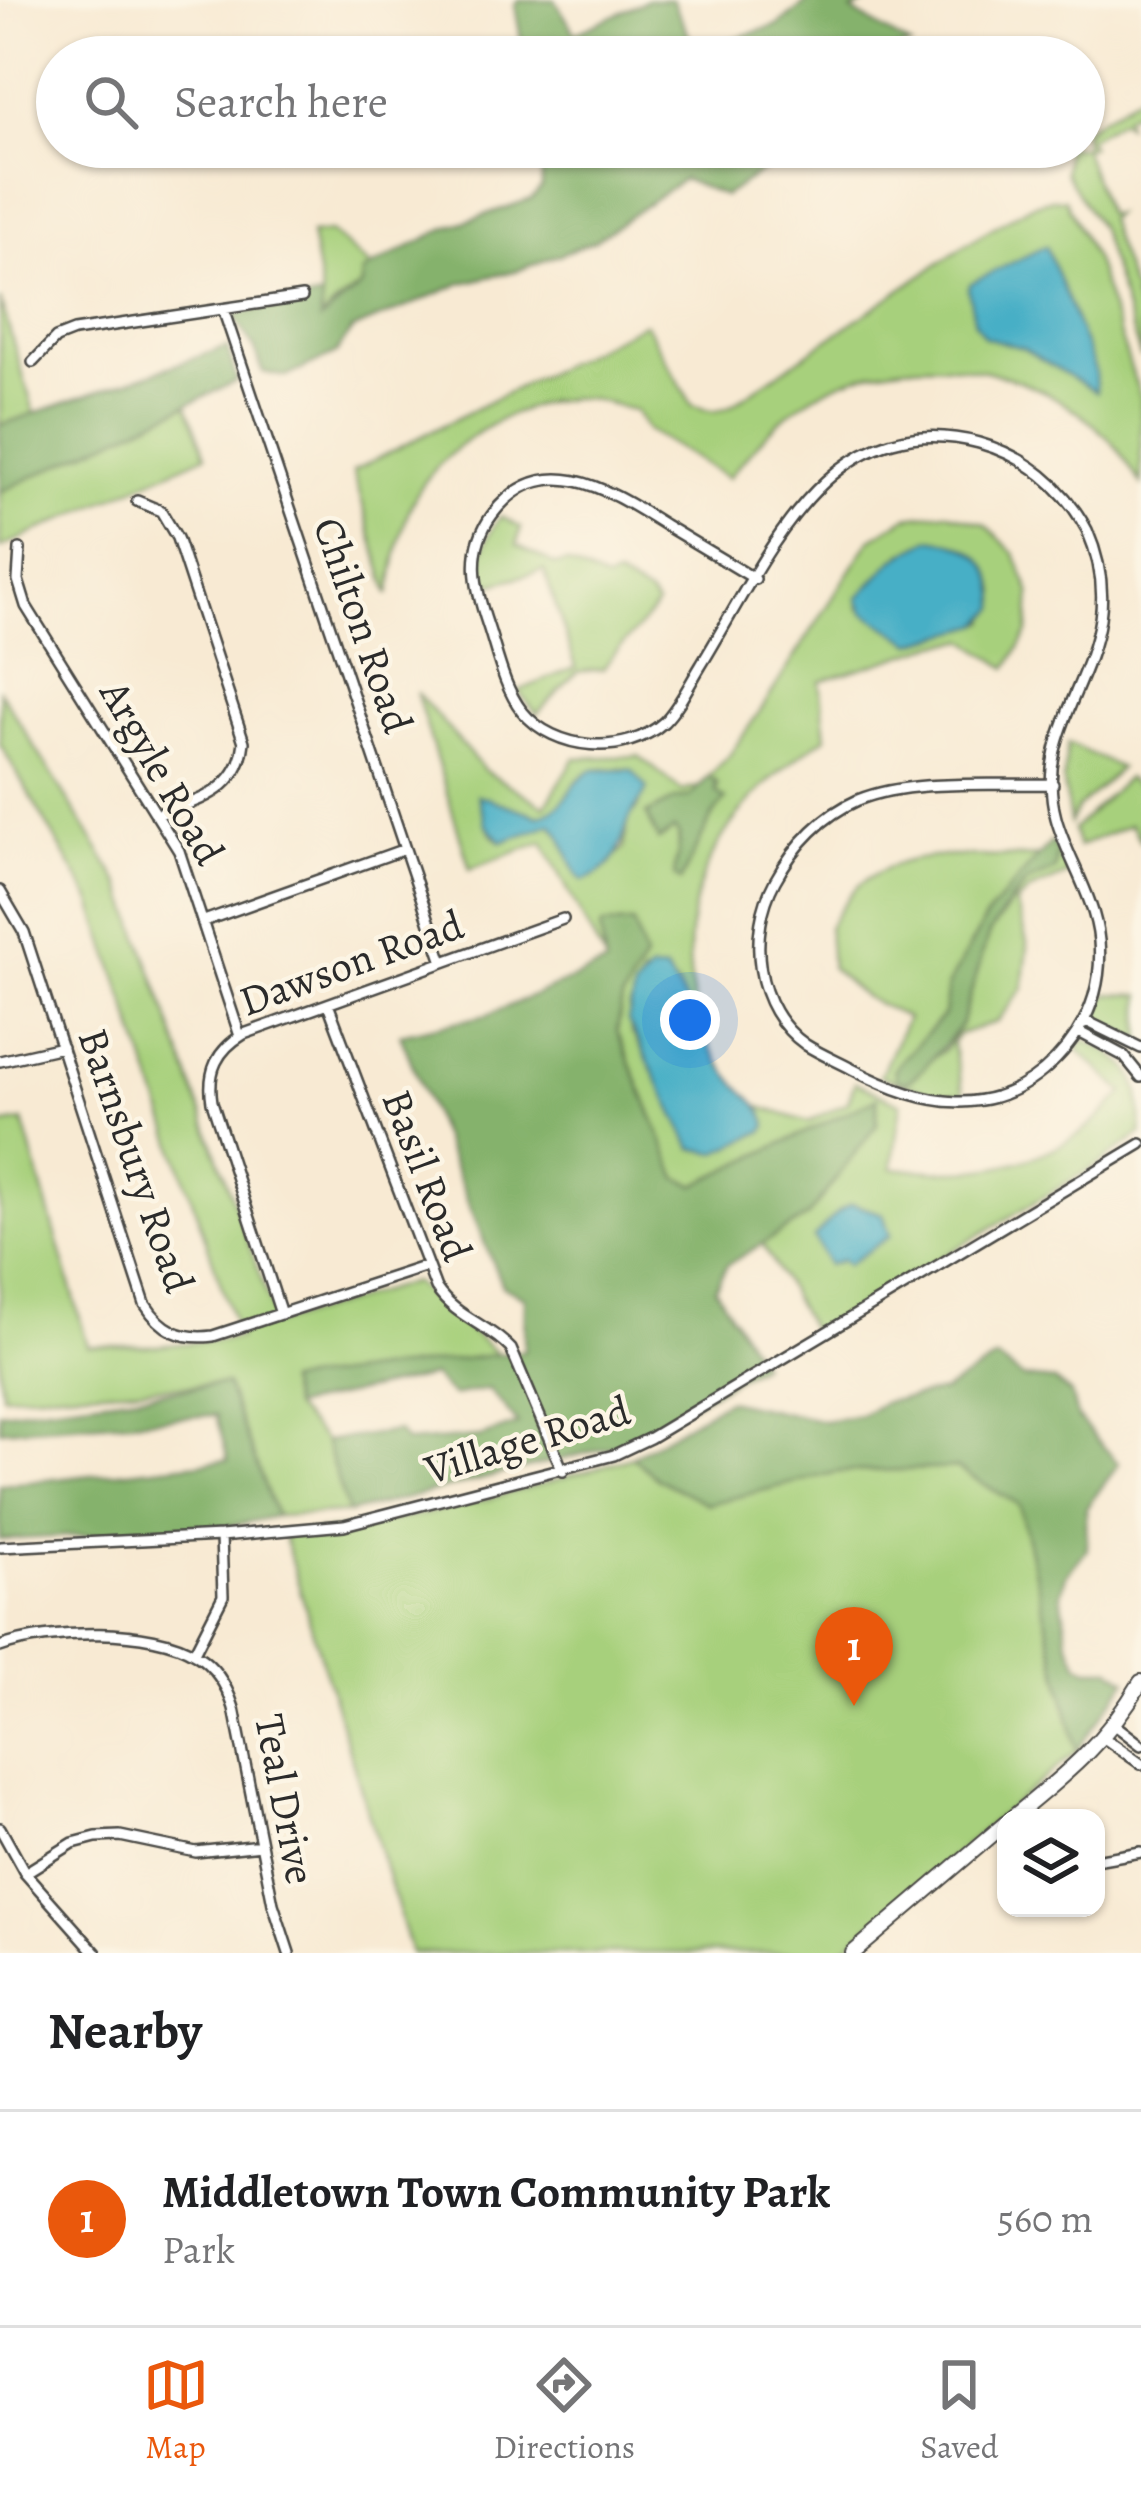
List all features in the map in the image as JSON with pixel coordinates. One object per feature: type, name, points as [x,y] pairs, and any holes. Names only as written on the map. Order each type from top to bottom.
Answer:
[{"type":"main road","points":[[1022,1809],[1104,1738],[1141,1682]]},
{"type":"main road","points":[[856,1952],[997,1830]]},
{"type":"street","points":[[34,362],[56,338],[74,331],[302,297]]},
{"type":"street","name":"Chilton Road","points":[[223,309],[443,962]]},
{"type":"street","points":[[754,579],[608,490],[562,479],[526,487],[493,514],[482,533],[474,573],[487,625],[522,711],[540,728],[584,745],[630,740],[662,723],[815,487],[854,457],[878,447],[927,437],[961,439],[1028,464],[1059,490],[1083,523],[1099,559],[1105,596],[1099,651],[1061,734],[1053,784],[1057,820],[1099,938],[1096,988],[1086,1021],[1048,1067],[1007,1092],[945,1103],[896,1092],[807,1046],[790,1031],[764,985],[758,959],[759,927],[768,894],[802,841],[855,801],[911,789],[1053,784]]},
{"type":"street","points":[[137,501],[160,511],[171,524],[244,742],[239,765],[226,784],[206,797],[157,815]]},
{"type":"street","name":"Argyle Road","points":[[20,550],[18,580],[26,606],[186,867],[240,1036]]},
{"type":"street","points":[[204,921],[405,849]]},
{"type":"street","name":"Barnsbury Road","points":[[0,891],[24,932],[152,1315],[168,1330],[198,1338],[427,1266]]},
{"type":"street","name":"Dawson Road","points":[[281,1314],[210,1089],[218,1057],[240,1036],[563,919]]},
{"type":"street","name":"Basil Road","points":[[328,1004],[436,1288],[453,1310],[511,1349],[563,1471]]},
{"type":"street","points":[[1086,1021],[1141,1048]]},
{"type":"street","points":[[1078,1031],[1124,1056],[1141,1077]]},
{"type":"street","points":[[0,1061],[62,1047]]},
{"type":"street","name":"Village Road","points":[[0,1547],[344,1525],[614,1455],[650,1438],[1141,1144]]},
{"type":"street","points":[[0,1647],[42,1637],[96,1634],[151,1640],[194,1653],[223,1596],[221,1536]]},
{"type":"street","name":"Teal Drive","points":[[194,1653],[217,1673],[231,1697],[273,1904],[289,1953]]},
{"type":"street","points":[[1115,1725],[1141,1745]]},
{"type":"street","points":[[1104,1738],[1141,1764]]},
{"type":"street","points":[[0,1828],[25,1873],[96,1953]]},
{"type":"street","points":[[25,1873],[73,1843],[96,1837],[120,1836],[196,1852],[261,1845]]},
{"type":"street","points":[[1105,1858],[1141,1852]]},
{"type":"green space","points":[[519,0],[555,0],[575,33],[648,0],[672,0],[689,36],[520,36],[515,5]]},
{"type":"green space","points":[[809,0],[873,0],[852,11],[893,36],[742,36],[779,25]]},
{"type":"green space","points":[[1141,93],[1141,107],[1124,117],[1126,125],[1120,120],[1105,129],[1105,116]]},
{"type":"green space","points":[[542,168],[767,168],[724,196],[683,179],[594,241],[519,270],[462,283],[352,330],[336,353],[286,377],[263,372],[255,349],[233,315],[322,297],[320,320],[362,286],[363,272],[371,267],[444,229],[531,199],[542,187]]},
{"type":"green space","points":[[1065,168],[1090,168],[1106,214],[1114,214],[1107,219],[1132,290],[1140,291],[1133,296],[1141,319],[1141,358],[1100,229]]},
{"type":"green space","points":[[1065,199],[1095,261],[1141,399],[1141,484],[1114,444],[1078,412],[1005,376],[964,368],[923,365],[882,370],[843,382],[784,417],[728,478],[647,430],[635,411],[595,400],[566,399],[491,425],[429,476],[406,519],[389,595],[353,471],[645,323],[692,405],[714,412],[729,407],[979,236],[1032,205]]},
{"type":"green space","points":[[330,232],[371,267],[363,273],[362,286],[318,321],[322,297],[311,234]]},
{"type":"green space","points":[[0,299],[35,415],[0,425]]},
{"type":"green space","points":[[227,347],[237,381],[0,492],[0,425]]},
{"type":"green space","points":[[187,405],[206,455],[0,548],[0,492]]},
{"type":"green space","points":[[946,512],[985,524],[1015,554],[1031,594],[1028,633],[1007,668],[966,640],[820,681],[826,737],[754,797],[727,831],[707,867],[694,906],[689,948],[693,994],[705,1042],[665,971],[642,975],[629,1009],[631,1031],[692,1148],[728,1147],[763,1131],[767,1126],[755,1105],[808,1122],[848,1102],[855,1082],[901,1104],[892,1168],[964,1171],[1030,1158],[1075,1137],[1124,1093],[1078,1050],[1084,1039],[1115,1057],[1132,1075],[1141,1134],[1102,1162],[813,1334],[761,1241],[808,1216],[877,1124],[877,1099],[695,1185],[678,1178],[617,1031],[622,1000],[644,958],[635,928],[629,923],[603,926],[607,965],[543,842],[470,869],[416,692],[485,771],[545,806],[575,758],[639,756],[682,791],[698,787],[691,797],[676,799],[656,812],[678,833],[681,879],[725,799],[716,792],[718,784],[707,778],[762,708],[870,540],[907,517]],"holes":[[[930,539],[972,553],[997,590],[987,622],[913,643],[860,608],[858,598],[899,556]],[[628,769],[640,805],[629,817],[623,849],[600,872],[550,824],[502,842],[488,828],[478,796],[539,816],[558,806],[583,775]]]},
{"type":"green space","points":[[501,516],[521,528],[517,545],[555,565],[566,563],[606,581],[617,577],[657,605],[603,669],[577,672],[537,714],[518,691],[576,667],[544,570],[483,587],[484,549]]},
{"type":"green space","points":[[0,691],[122,887],[277,1324],[413,1282],[501,1357],[286,1383],[292,1407],[325,1441],[348,1513],[276,1516],[226,1384],[3,1395],[0,1125],[23,1121],[88,1346],[158,1346],[239,1338],[91,900],[0,744]]},
{"type":"green space","points":[[1068,743],[1120,768],[1077,809],[1070,823],[1063,780]]},
{"type":"green space","points":[[707,778],[715,780],[716,792],[726,799],[712,816],[681,880],[674,872],[678,833],[674,829],[659,840],[646,814],[691,797]]},
{"type":"green space","points":[[1127,778],[1141,789],[1141,843],[1131,824],[1078,847],[1073,830]]},
{"type":"green space","points":[[1051,842],[1057,849],[1055,870],[1027,882],[989,933],[961,1025],[923,1069],[910,1080],[898,1082],[894,1071],[900,1062],[944,1015],[948,985],[988,914]]},
{"type":"green space","points":[[1055,844],[1068,874],[1031,890],[1016,903],[1028,946],[1023,988],[997,1022],[959,1034],[952,1043],[964,1094],[932,1093],[880,1076],[907,1018],[863,996],[831,968],[828,927],[848,897],[876,873],[920,859],[1041,856],[988,914],[948,985],[944,1015],[900,1062],[903,1082],[945,1049],[961,1025],[989,933],[1027,882],[1054,862]]},
{"type":"green space","points":[[633,923],[645,959],[622,1000],[617,1031],[678,1178],[695,1185],[877,1098],[877,1124],[808,1216],[727,1265],[715,1288],[761,1364],[626,1443],[348,1513],[325,1441],[398,1431],[406,1442],[480,1437],[518,1424],[489,1389],[452,1396],[432,1376],[292,1407],[286,1382],[524,1351],[525,1297],[502,1286],[400,1034],[488,1015],[606,965],[600,929]]},
{"type":"green space","points":[[1107,994],[1141,995],[1141,1041],[1097,1021]]},
{"type":"green space","points":[[996,1359],[1023,1378],[1054,1381],[1071,1394],[1077,1417],[1119,1464],[1086,1508],[1087,1549],[1066,1575],[1061,1593],[1068,1641],[1079,1664],[1112,1669],[1127,1680],[1077,1751],[1019,1505],[957,1468],[837,1472],[708,1504],[658,1479],[632,1457],[727,1400],[824,1421],[861,1415],[885,1402],[944,1391]]},
{"type":"green space","points":[[226,1384],[276,1516],[222,1528],[0,1540],[0,1485],[228,1460],[216,1415],[0,1430],[0,1412]]},
{"type":"green space","points":[[632,1457],[658,1479],[708,1504],[837,1472],[957,1468],[1019,1505],[1077,1751],[1008,1809],[997,1809],[997,1819],[838,1953],[411,1953],[283,1534],[372,1524],[503,1495]]},
{"type":"water","points":[[1046,246],[1095,370],[1096,392],[1022,348],[985,337],[975,323],[971,283]]},
{"type":"water","points":[[930,539],[958,545],[980,558],[993,578],[997,608],[980,625],[913,643],[864,612],[858,598],[893,561]]},
{"type":"water","points":[[592,770],[632,770],[647,788],[614,858],[594,876],[583,881],[577,875],[551,824],[502,842],[486,824],[478,795],[539,816],[558,806]]},
{"type":"water","points":[[650,970],[665,971],[675,984],[723,1067],[763,1113],[767,1126],[763,1131],[716,1153],[692,1148],[628,1021],[634,990]]},
{"type":"water","points":[[852,1204],[883,1214],[890,1236],[847,1265],[842,1260],[828,1265],[814,1237]]},
{"type":"place","name":"Middletown Town Community Park","points":[[854,1706]]}]
